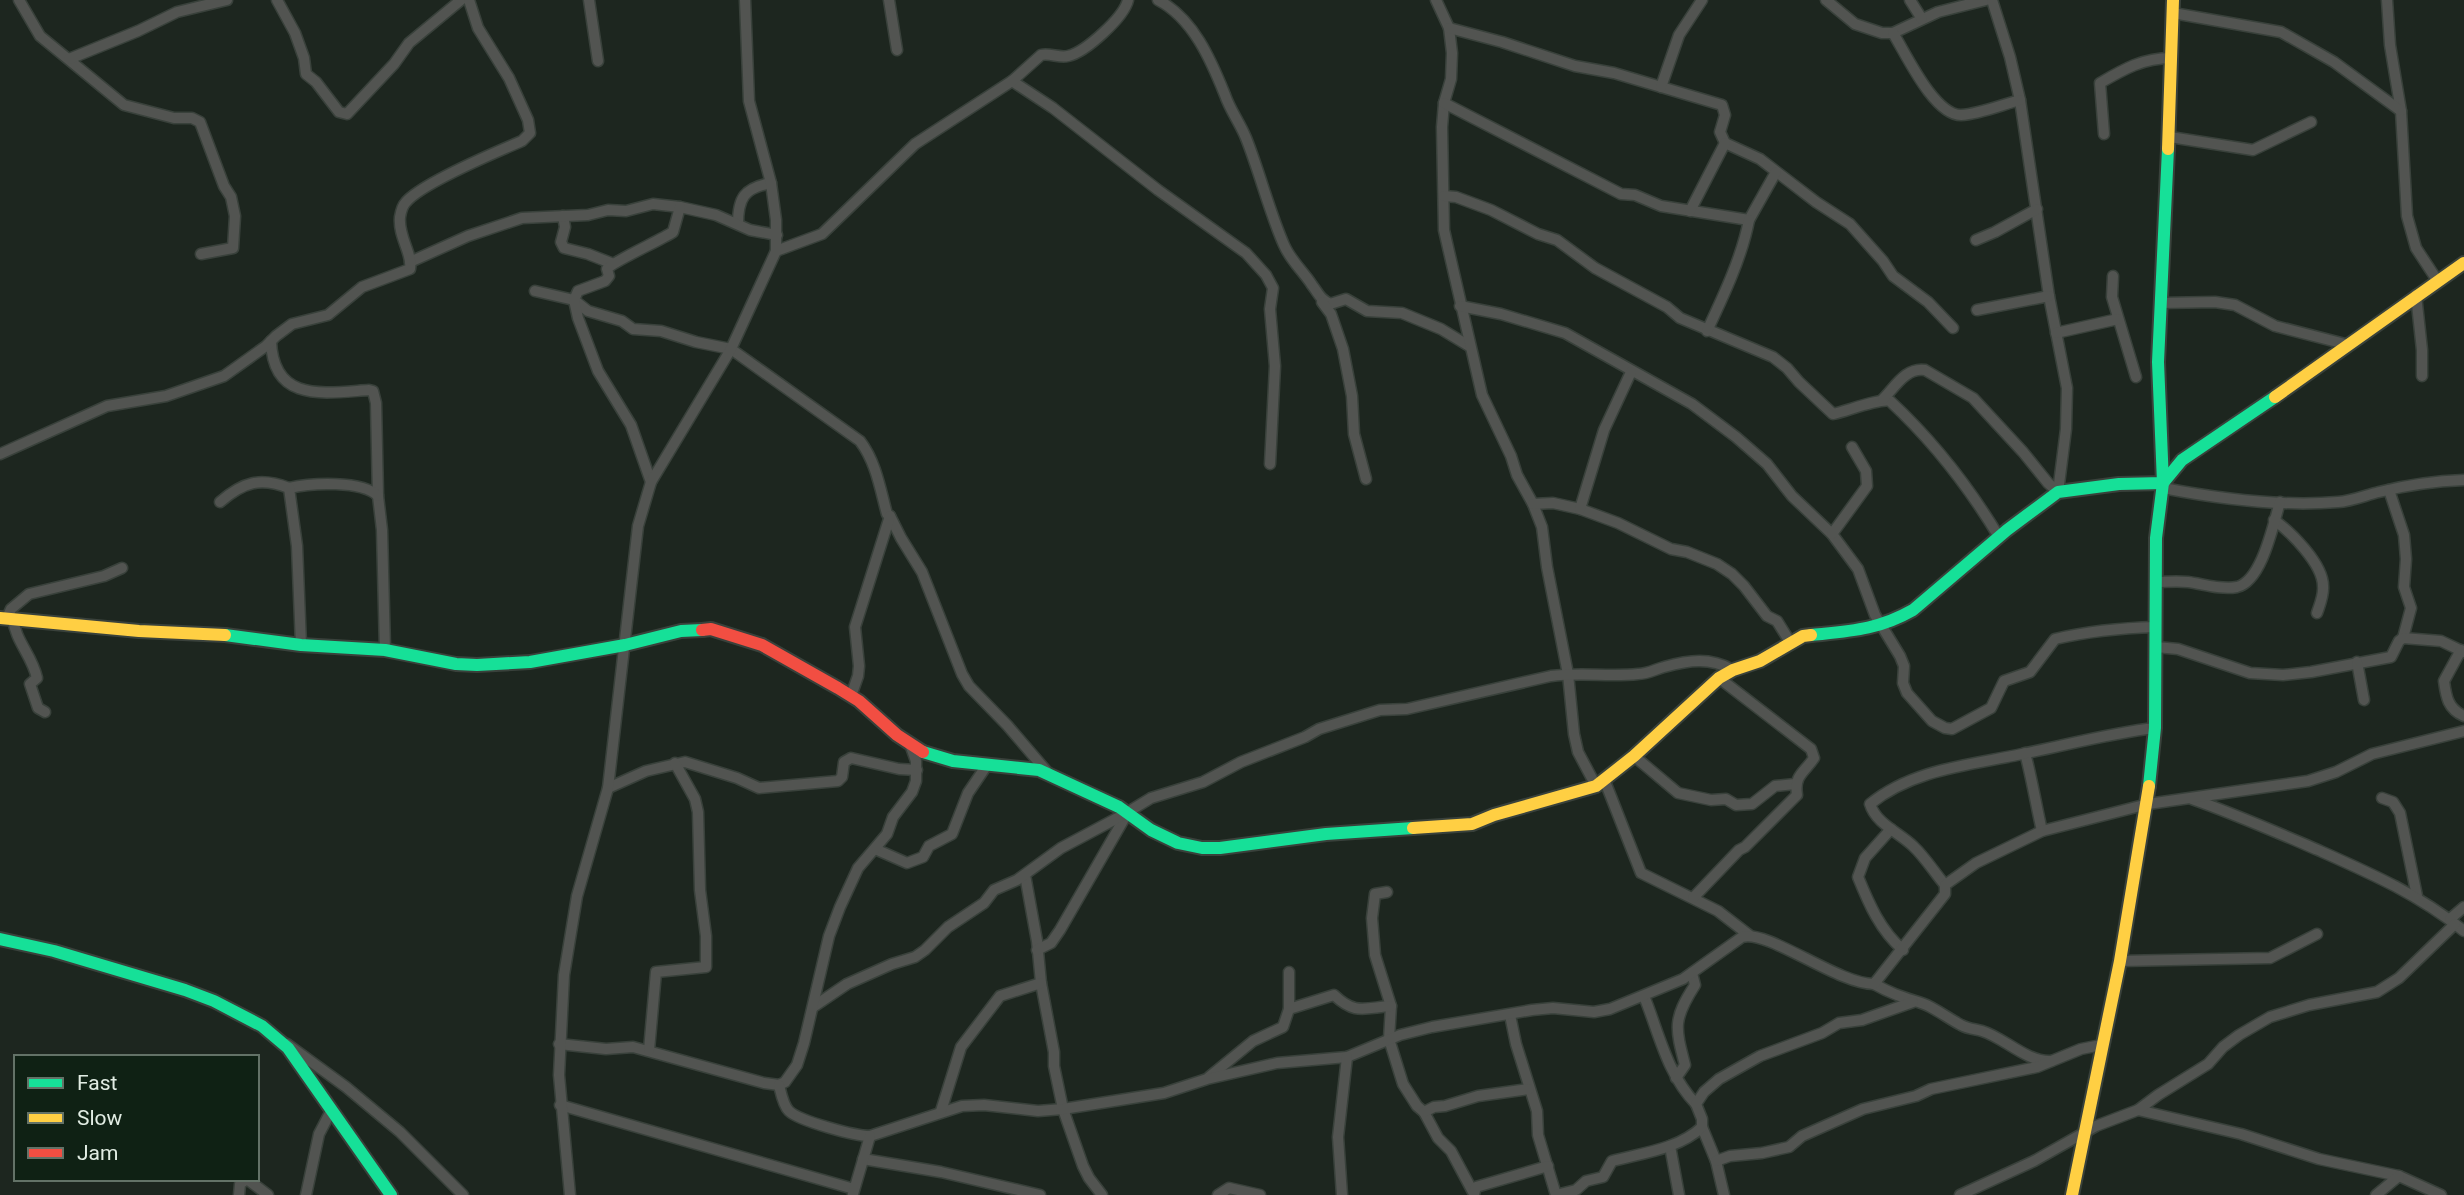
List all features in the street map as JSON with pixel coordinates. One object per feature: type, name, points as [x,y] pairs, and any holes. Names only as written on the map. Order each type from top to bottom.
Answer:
[{"type":"street","points":[[19,0],[40,36],[124,105],[174,118],[192,118],[200,122],[224,186],[231,197],[235,223],[233,248],[201,254]]},
{"type":"street","points":[[69,59],[138,32],[177,12],[228,0]]},
{"type":"street","points":[[277,0],[295,33],[304,58],[306,74],[316,82],[339,112],[347,114],[394,64],[409,43],[461,0]]},
{"type":"street","points":[[0,454],[107,406],[166,397],[224,376],[292,324],[328,315],[362,287],[410,269],[411,262],[399,231],[400,214],[405,202],[424,188],[522,141],[530,133],[528,120],[509,78],[478,28],[469,0]]},
{"type":"street","points":[[589,0],[598,61]]},
{"type":"street","points":[[570,1195],[560,1105],[559,1045],[564,975],[572,915],[608,788],[625,645],[625,618],[638,526],[651,482],[730,349],[776,251],[777,235],[771,183],[749,101],[745,0]]},
{"type":"street","points":[[889,0],[897,50]]},
{"type":"street","points":[[776,251],[822,234],[915,144],[1012,80],[1041,55],[1072,55],[1111,25],[1124,11],[1128,0]]},
{"type":"street","points":[[1158,0],[1176,12],[1187,24],[1217,73],[1225,97],[1246,138],[1285,249],[1331,314],[1343,349],[1352,396],[1354,434],[1366,479]]},
{"type":"street","points":[[1436,0],[1449,29],[1451,79],[1444,103],[1441,150],[1444,230],[1469,346],[1482,395],[1542,527],[1568,674],[1578,752],[1600,783],[1641,873],[1717,911],[1749,935],[1773,943],[1825,969],[1874,984],[1898,997],[1926,1004],[1967,1028],[1982,1031],[2042,1061],[2054,1061]]},
{"type":"street","points":[[1661,88],[1679,35],[1702,0]]},
{"type":"street","points":[[1826,0],[1855,24],[1882,33],[1893,33],[1938,12],[1986,0]]},
{"type":"street","points":[[1910,0],[1922,19]]},
{"type":"street","points":[[1992,0],[2020,100],[2049,296],[2069,401],[2058,492]]},
{"type":"street","points":[[2387,0],[2390,45],[2401,111],[2407,216],[2416,248],[2437,281]]},
{"type":"street","points":[[2072,1195],[2120,961],[2148,804],[2155,728],[2156,538],[2163,486],[2158,429],[2160,303],[2170,136],[2173,6],[2281,32],[2334,62],[2401,111]]},
{"type":"street","points":[[1449,29],[1722,105],[1725,115],[1720,132],[1725,143],[1760,159],[1815,202],[1850,224],[1893,276],[1928,303],[1953,328]]},
{"type":"street","points":[[1893,33],[1925,85],[1947,112],[1962,115],[2020,100]]},
{"type":"street","points":[[2104,134],[2100,83],[2132,65],[2155,58],[2171,58]]},
{"type":"street","points":[[1012,80],[1246,253],[1266,275],[1273,288],[1270,309],[1275,358],[1270,464]]},
{"type":"street","points":[[1444,103],[1604,187],[1661,206],[1749,220]]},
{"type":"street","points":[[2170,136],[2253,150],[2311,122]]},
{"type":"street","points":[[1690,211],[1725,143]]},
{"type":"street","points":[[1707,331],[1725,292],[1749,220],[1776,172]]},
{"type":"street","points":[[738,224],[738,204],[752,188],[771,183]]},
{"type":"street","points":[[1444,196],[1456,197],[1491,209],[1538,234],[1558,240],[1595,268],[1667,307],[1680,318],[1773,357],[1833,414],[1861,408],[1883,399],[1907,373],[1916,369],[1924,370],[1973,398],[2058,492]]},
{"type":"street","points":[[411,262],[468,236],[522,218],[588,215],[608,210],[626,211],[653,204],[716,215],[750,230],[777,235]]},
{"type":"street","points":[[651,482],[632,425],[598,371],[574,300],[578,291],[605,281],[609,276],[607,269],[611,263],[626,258],[673,232],[680,207]]},
{"type":"street","points":[[1976,240],[2037,209]]},
{"type":"street","points":[[563,216],[565,234],[561,237],[561,243],[564,248],[611,263]]},
{"type":"street","points":[[2163,486],[2182,460],[2464,262]]},
{"type":"street","points":[[2113,276],[2112,297],[2136,377]]},
{"type":"street","points":[[535,291],[574,300],[588,311],[622,321],[633,330],[661,331],[730,349],[860,441],[869,452],[887,514],[922,572],[962,674],[969,686],[1051,776]]},
{"type":"street","points":[[2416,295],[2422,350],[2421,376]]},
{"type":"street","points":[[1977,310],[2049,296]]},
{"type":"street","points":[[1319,299],[1329,304],[1346,299],[1367,311],[1402,313],[1441,329],[1469,346]]},
{"type":"street","points":[[2160,303],[2216,302],[2235,305],[2275,326],[2349,345]]},
{"type":"street","points":[[1460,306],[1501,314],[1565,333],[1692,404],[1727,429],[1767,464],[1792,496],[1832,534],[1858,569],[1875,615],[1904,666],[1903,683],[1907,693],[1932,721],[1945,728],[1952,729],[1991,708],[2004,681],[2030,673],[2055,639],[2088,631],[2156,627]]},
{"type":"street","points":[[2056,333],[2118,319]]},
{"type":"street","points":[[271,341],[275,365],[284,381],[293,388],[323,393],[373,391],[376,403],[378,496],[382,530],[385,650]]},
{"type":"street","points":[[1580,509],[1604,430],[1631,372]]},
{"type":"street","points":[[1883,399],[1890,401],[1946,461],[1982,508],[1999,537]]},
{"type":"street","points":[[1832,534],[1867,486],[1866,471],[1852,447]]},
{"type":"street","points":[[7,618],[139,631],[235,635],[301,645],[385,650],[456,664],[477,665],[530,662],[625,645],[663,634],[711,629],[762,645],[851,696],[921,751],[953,761],[1027,767],[1102,798],[1128,812],[1151,830],[1178,843],[1202,848],[1220,848],[1336,833],[1460,826],[1600,783],[1634,756],[1719,678],[1760,661],[1803,636],[1862,630],[1881,625],[1913,610],[1999,537],[2058,492],[2119,484],[2163,486],[2211,497],[2280,502],[2340,502],[2389,490],[2464,480]]},
{"type":"street","points":[[220,502],[237,487],[272,481],[289,488],[311,483],[366,488],[378,496]]},
{"type":"street","points":[[289,488],[297,546],[301,645]]},
{"type":"street","points":[[2156,647],[2178,649],[2250,673],[2283,675],[2311,673],[2392,656],[2403,638],[2411,608],[2404,587],[2404,535],[2389,490]]},
{"type":"street","points":[[2155,582],[2190,582],[2215,587],[2241,585],[2253,578],[2280,502]]},
{"type":"street","points":[[1533,504],[1553,503],[1580,509],[1618,523],[1671,549],[1687,552],[1725,569],[1752,595],[1767,617],[1777,621],[1790,642]]},
{"type":"street","points":[[851,696],[859,666],[855,627],[890,516]]},
{"type":"street","points":[[2274,520],[2291,532],[2318,568],[2324,582],[2323,596],[2317,612]]},
{"type":"street","points":[[45,712],[38,708],[30,684],[37,678],[34,662],[19,642],[7,618],[10,608],[29,594],[104,576],[122,568]]},
{"type":"street","points":[[2403,638],[2441,641],[2463,651],[2444,681],[2450,705],[2455,712],[2464,716]]},
{"type":"street","points":[[813,1007],[847,984],[915,957],[948,927],[984,903],[994,890],[1025,875],[1061,848],[1151,798],[1203,782],[1241,762],[1331,725],[1380,710],[1407,709],[1471,692],[1568,674],[1641,674],[1661,667],[1703,660],[1717,662],[1733,670]]},
{"type":"street","points":[[2357,662],[2364,700]]},
{"type":"street","points":[[1693,898],[1797,795],[1795,784],[1800,773],[1814,758],[1811,750],[1719,678]]},
{"type":"street","points":[[1874,984],[1945,894],[1945,885],[1914,846],[1891,829],[1871,809],[1870,804],[1880,796],[1933,771],[2120,732],[2155,728]]},
{"type":"street","points":[[1945,885],[1976,863],[2042,831],[2148,804],[2308,780],[2336,772],[2372,754],[2464,731]]},
{"type":"street","points":[[559,1045],[606,1049],[622,1046],[649,1050],[764,1083],[779,1085],[791,1076],[797,1065],[823,958],[839,906],[858,868],[887,834],[893,817],[912,792],[916,781],[917,770],[910,744]]},
{"type":"street","points":[[2025,753],[2036,791],[2036,807],[2042,831]]},
{"type":"street","points":[[1634,756],[1678,793],[1711,800],[1726,799],[1736,804],[1752,804],[1775,786],[1795,784]]},
{"type":"street","points":[[608,788],[646,771],[685,762],[759,788],[838,781],[842,777],[844,762],[851,758],[899,769],[917,770]]},
{"type":"street","points":[[649,1050],[656,972],[705,967],[706,936],[700,900],[698,812],[695,799],[676,763]]},
{"type":"street","points":[[876,849],[907,863],[923,857],[929,846],[952,834],[968,793],[987,765]]},
{"type":"street","points":[[2382,798],[2393,802],[2400,813],[2417,896]]},
{"type":"street","points":[[2191,799],[2239,816],[2417,896],[2464,931]]},
{"type":"street","points":[[1037,950],[1051,943],[1060,930],[1128,812]]},
{"type":"street","points":[[1891,829],[1865,858],[1858,877],[1870,908],[1893,941],[1903,950]]},
{"type":"street","points":[[1025,875],[1063,1109],[1088,1178],[1102,1195]]},
{"type":"street","points":[[1387,891],[1374,894],[1372,918],[1375,955],[1391,1006],[1389,1039],[1403,1084],[1424,1112],[1438,1138],[1451,1151],[1474,1193]]},
{"type":"street","points":[[1960,1195],[2034,1161],[2096,1126],[2138,1110],[2208,1064],[2223,1047],[2239,1035],[2270,1017],[2309,1005],[2377,992],[2399,978],[2464,907]]},
{"type":"street","points":[[2120,961],[2270,958],[2317,934]]},
{"type":"street","points":[[779,1085],[789,1112],[858,1136],[870,1136],[962,1106],[985,1105],[1038,1111],[1063,1109],[1164,1093],[1207,1079],[1277,1063],[1347,1057],[1389,1039],[1419,1030],[1553,1008],[1594,1012],[1610,1009],[1692,973],[1742,937],[1749,935]]},
{"type":"street","points":[[0,939],[54,951],[185,990],[238,1013],[276,1035],[346,1087],[400,1132],[463,1195]]},
{"type":"street","points":[[1207,1079],[1253,1041],[1283,1027],[1289,1009],[1289,972]]},
{"type":"street","points":[[1676,1078],[1685,1065],[1675,1030],[1684,1002],[1695,985],[1692,973]]},
{"type":"street","points":[[942,1111],[961,1047],[1000,996],[1041,983]]},
{"type":"street","points":[[1289,1009],[1334,995],[1353,1009],[1391,1006]]},
{"type":"street","points":[[1644,996],[1666,1058],[1676,1078],[1696,1104],[1716,1161],[1724,1195]]},
{"type":"street","points":[[1696,1104],[1704,1092],[1719,1079],[1760,1056],[1822,1033],[1839,1023],[1862,1020],[1913,1002]]},
{"type":"street","points":[[1510,1015],[1537,1111],[1538,1135],[1556,1195],[1576,1190],[1586,1181],[1604,1177],[1612,1161],[1670,1146],[1692,1136],[1702,1127]]},
{"type":"street","points":[[276,1035],[298,1062],[391,1195]]},
{"type":"street","points":[[1716,1161],[1730,1156],[1789,1147],[1802,1136],[1863,1109],[1916,1096],[1931,1089],[2054,1061],[2081,1049],[2101,1045]]},
{"type":"street","points":[[1342,1195],[1338,1137],[1347,1057]]},
{"type":"street","points":[[1424,1112],[1479,1096],[1529,1089]]},
{"type":"street","points":[[560,1105],[853,1192],[870,1136]]},
{"type":"street","points":[[2138,1110],[2241,1134],[2319,1159],[2399,1176],[2441,1195]]},
{"type":"street","points":[[306,1195],[319,1134],[331,1111]]},
{"type":"street","points":[[1670,1146],[1679,1195]]},
{"type":"street","points":[[863,1159],[942,1172],[1040,1195]]},
{"type":"street","points":[[1474,1193],[1476,1187],[1548,1166]]},
{"type":"street","points":[[2376,1195],[2399,1176]]},
{"type":"street","points":[[252,1181],[268,1195]]},
{"type":"street","points":[[1218,1195],[1229,1188],[1260,1195]]},
{"type":"traffic: fast","points":[[1811,635],[1876,626],[1913,610],[2007,530],[2058,492],[2119,484],[2163,483],[2158,362],[2168,149]]},
{"type":"traffic: fast","points":[[2149,786],[2155,728],[2156,538],[2163,483],[2182,460],[2275,397]]},
{"type":"traffic: fast","points":[[225,635],[301,645],[385,650],[456,664],[477,665],[530,662],[625,645],[681,631],[702,630]]},
{"type":"traffic: fast","points":[[923,752],[953,761],[1039,770],[1119,807],[1151,830],[1178,843],[1202,848],[1326,834],[1413,828]]},
{"type":"traffic: fast","points":[[0,939],[54,951],[185,990],[214,1001],[262,1026],[288,1048],[391,1195]]},
{"type":"traffic: slow","points":[[2168,149],[2173,0]]},
{"type":"traffic: slow","points":[[2275,397],[2464,263]]},
{"type":"traffic: slow","points":[[0,618],[139,631],[225,635]]},
{"type":"traffic: slow","points":[[1413,828],[1472,824],[1494,815],[1596,786],[1634,756],[1719,678],[1760,661],[1803,636],[1811,635]]},
{"type":"traffic: slow","points":[[2072,1195],[2120,961],[2149,786]]},
{"type":"traffic: jam","points":[[702,630],[711,629],[762,645],[859,701],[897,735],[923,752]]}]
